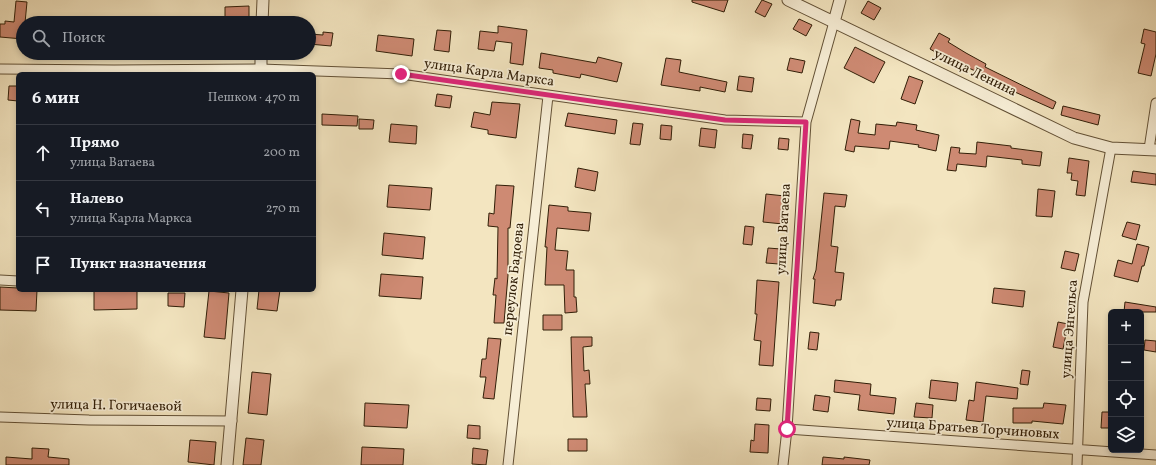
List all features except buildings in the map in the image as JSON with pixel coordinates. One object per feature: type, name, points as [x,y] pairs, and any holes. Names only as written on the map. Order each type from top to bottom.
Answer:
[{"type":"street","points":[[262,0],[262,16]]},
{"type":"street","name":"улица Ленина","points":[[788,0],[1074,138],[1111,148],[1152,149]]},
{"type":"street","name":"улица Ватаева","points":[[783,465],[787,429],[806,122],[840,0]]},
{"type":"street","points":[[260,71],[261,60]]},
{"type":"street","name":"улица Карла Маркса","points":[[0,69],[307,72]]},
{"type":"street","name":"улица Карла Маркса","points":[[316,72],[401,74],[725,120],[806,122]]},
{"type":"street","name":"переулок Бадоева","points":[[508,465],[548,96]]},
{"type":"street","points":[[1152,149],[1156,104]]},
{"type":"street","name":"улица Энгельса","points":[[1076,465],[1083,302],[1111,148]]},
{"type":"street","points":[[0,280],[16,281]]},
{"type":"street","points":[[227,465],[232,421],[242,292]]},
{"type":"street","name":"улица Н. Гогичаевой","points":[[0,417],[89,420],[232,421]]},
{"type":"street","name":"улица Братьев Торчиновых","points":[[787,429],[1077,451],[1156,455]]},
{"type":"route","points":[[401,74],[725,120],[806,122],[787,429]]}]
